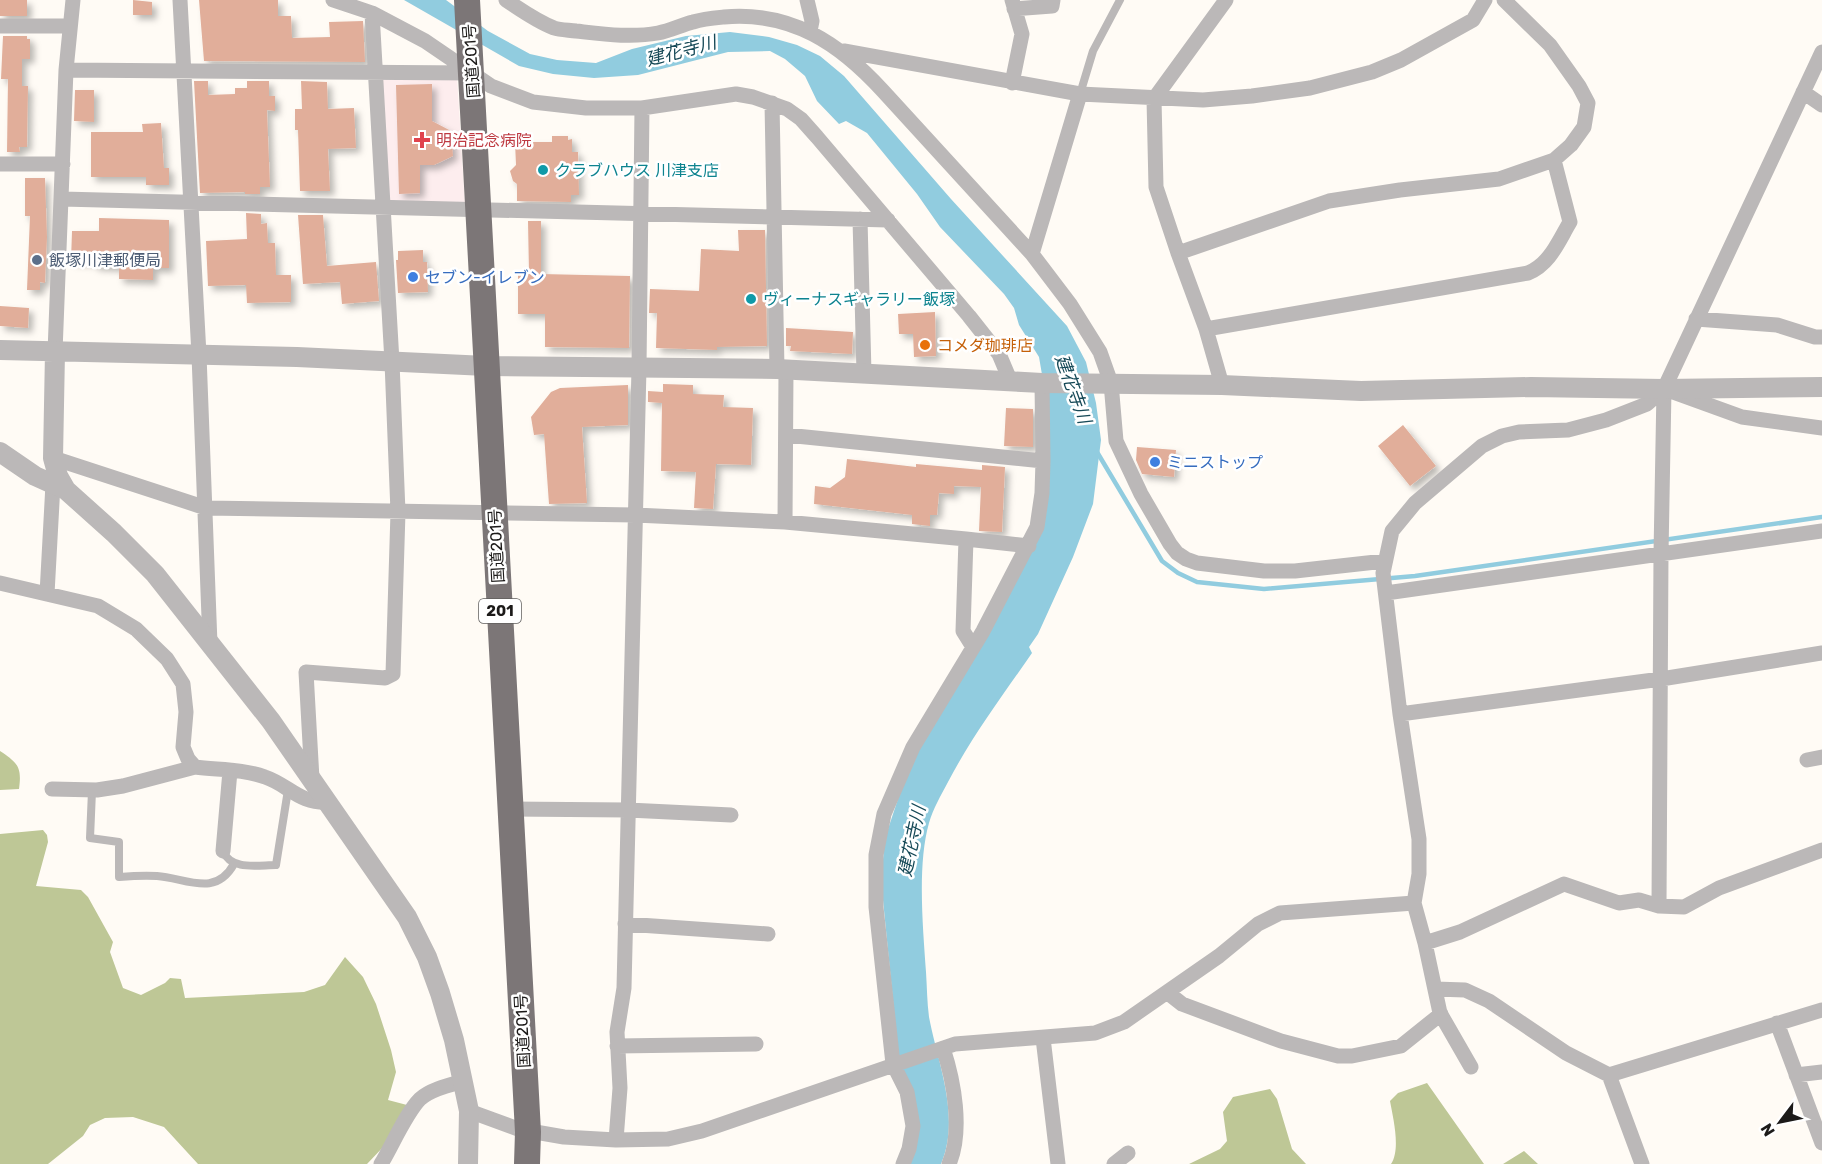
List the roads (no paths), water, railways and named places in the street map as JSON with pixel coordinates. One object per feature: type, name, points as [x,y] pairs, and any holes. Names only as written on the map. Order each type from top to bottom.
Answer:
[{"type":"highway","name":"国道201号","points":[[467,0],[528,1132],[526,1164]]},
{"type":"street","points":[[47,594],[59,487],[53,458],[55,352],[66,70],[73,0]]},
{"type":"street","points":[[180,0],[199,355],[210,644]]},
{"type":"street","points":[[333,0],[372,13],[471,65],[491,86],[533,102],[586,108],[642,108],[736,94],[787,110],[801,119],[999,354],[1010,380]]},
{"type":"street","points":[[507,0],[531,17],[555,29],[614,35],[659,33],[695,21],[750,16],[810,31],[842,50],[861,67],[1032,254],[1070,304],[1100,352],[1116,441],[1141,494],[1170,544],[1178,553],[1186,559],[1212,565],[1284,571],[1385,561]]},
{"type":"street","points":[[807,0],[812,21],[810,31]]},
{"type":"street","points":[[1012,83],[1022,34],[1013,4],[1052,6],[1053,0]]},
{"type":"street","points":[[1222,385],[1206,329],[1156,187],[1154,99],[1226,0]]},
{"type":"street","points":[[842,50],[1080,94],[1203,100],[1310,88],[1372,72],[1401,60],[1473,20],[1485,0]]},
{"type":"street","points":[[1178,253],[1329,201],[1499,179],[1554,160],[1571,145],[1584,127],[1588,104],[1579,86],[1550,45],[1504,0]]},
{"type":"street","points":[[312,779],[306,672],[385,678],[393,674],[398,512],[392,362],[372,13]]},
{"type":"street","points":[[0,26],[70,27]]},
{"type":"street","points":[[1659,906],[1664,389],[1822,52]]},
{"type":"street","points":[[66,70],[376,72],[471,65]]},
{"type":"street","points":[[1803,92],[1822,105]]},
{"type":"street","points":[[1032,254],[1080,94]]},
{"type":"street","points":[[772,104],[774,217],[786,435],[785,522]]},
{"type":"street","points":[[616,1140],[620,1088],[617,1032],[624,988],[639,368],[642,108]]},
{"type":"street","points":[[1206,329],[1528,273],[1540,268],[1570,222],[1554,160]]},
{"type":"street","points":[[0,164],[63,164]]},
{"type":"street","points":[[62,199],[888,220]]},
{"type":"street","points":[[860,219],[864,373]]},
{"type":"street","points":[[1696,319],[1777,325],[1815,337],[1822,337]]},
{"type":"street","points":[[0,350],[486,366],[782,369],[1042,383],[1222,385],[1361,391],[1531,387],[1664,389],[1822,387]]},
{"type":"street","points":[[903,1164],[913,1126],[907,1092],[896,1063],[876,907],[876,855],[884,814],[913,747],[973,647],[1029,546],[1037,527],[1042,493],[1042,383]]},
{"type":"street","points":[[1664,389],[1742,417],[1822,428]]},
{"type":"street","points":[[1471,1067],[1441,1014],[1414,903],[1419,874],[1419,839],[1400,714],[1383,573],[1392,531],[1415,503],[1482,446],[1502,436],[1519,432],[1568,430],[1606,420],[1647,404],[1664,389]]},
{"type":"street","points":[[786,435],[1043,461]]},
{"type":"street","points":[[0,452],[35,476],[59,487],[114,533],[155,574],[270,721],[407,917],[422,947],[440,993],[464,1081],[469,1111],[468,1164]]},
{"type":"street","points":[[53,458],[206,508],[635,516],[785,522],[1029,546]]},
{"type":"street","points":[[1386,593],[1822,531]]},
{"type":"street","points":[[966,539],[963,631],[973,647]]},
{"type":"street","points":[[0,583],[98,606],[136,629],[167,659],[183,684],[186,712],[183,747],[188,759],[195,767]]},
{"type":"street","points":[[1400,714],[1661,680],[1822,653]]},
{"type":"street","points":[[52,789],[92,790],[123,786],[195,767],[247,772],[267,777],[314,802],[328,802]]},
{"type":"street","points":[[223,851],[230,771]]},
{"type":"street","points":[[509,809],[628,810],[731,815]]},
{"type":"street","points":[[1425,943],[1460,932],[1564,884],[1619,903],[1640,900],[1659,906],[1684,908],[1719,888],[1822,850]]},
{"type":"street","points":[[469,1111],[528,1132],[564,1137],[616,1140],[668,1138],[702,1131],[955,1044],[1095,1033],[1124,1022],[1168,993],[1258,924],[1280,913],[1414,903]]},
{"type":"street","points":[[625,924],[768,934]]},
{"type":"street","points":[[1435,989],[1465,990],[1489,1001],[1566,1053],[1609,1075],[1642,1164]]},
{"type":"street","points":[[1168,993],[1182,1004],[1281,1041],[1338,1056],[1390,1050],[1401,1046],[1441,1014]]},
{"type":"street","points":[[1609,1075],[1822,1010]]},
{"type":"street","points":[[1777,1023],[1822,1143]]},
{"type":"street","points":[[1043,1038],[1059,1162]]},
{"type":"street","points":[[617,1046],[756,1044]]},
{"type":"street","points":[[941,1048],[949,1066],[955,1101],[956,1123],[953,1155],[949,1164]]},
{"type":"street","points":[[1796,1075],[1822,1072]]},
{"type":"street","points":[[381,1164],[421,1098],[445,1086],[464,1081]]},
{"type":"street","points":[[1114,1164],[1128,1153]]},
{"type":"lane","points":[[1080,94],[1093,51],[1120,0]]},
{"type":"lane","points":[[92,790],[90,838],[119,842],[119,877],[159,876],[176,881],[209,884],[224,878],[234,864]]},
{"type":"lane","points":[[223,851],[228,861],[234,864],[276,865],[288,790]]},
{"type":"water","name":"建花寺川","points":[[404,0],[446,0],[488,31],[530,54],[557,60],[596,63],[632,49],[686,36],[730,32],[769,37],[797,45],[820,56],[844,76],[951,199],[1067,326],[1086,362],[1096,403],[1101,440],[1093,504],[1073,557],[1038,634],[1029,647],[1032,653],[957,765],[933,813],[925,840],[922,897],[928,1006],[946,1090],[949,1128],[947,1146],[941,1164],[904,1164],[912,1146],[898,1051],[881,880],[885,838],[900,793],[919,748],[1032,547],[1046,398],[1039,357],[1019,325],[1014,308],[1004,294],[940,227],[917,194],[867,133],[846,121],[839,124],[817,101],[805,76],[785,59],[770,51],[728,52],[638,75],[594,78],[553,74],[519,66]]},
{"type":"waterway","points":[[1097,452],[1162,561],[1178,573],[1197,582],[1264,589],[1415,576],[1822,517]]},
{"type":"place","name":"明治記念病院","points":[[422,140]]},
{"type":"place","name":"クラブハウス 川津支店","points":[[543,170]]},
{"type":"place","name":"飯塚川津郵便局","points":[[37,260]]},
{"type":"place","name":"セブン-イレブン","points":[[413,277]]},
{"type":"place","name":"ヴィーナスギャラリー飯塚","points":[[751,299]]},
{"type":"place","name":"コメダ珈琲店","points":[[925,345]]},
{"type":"place","name":"ミニストップ","points":[[1155,462]]}]
